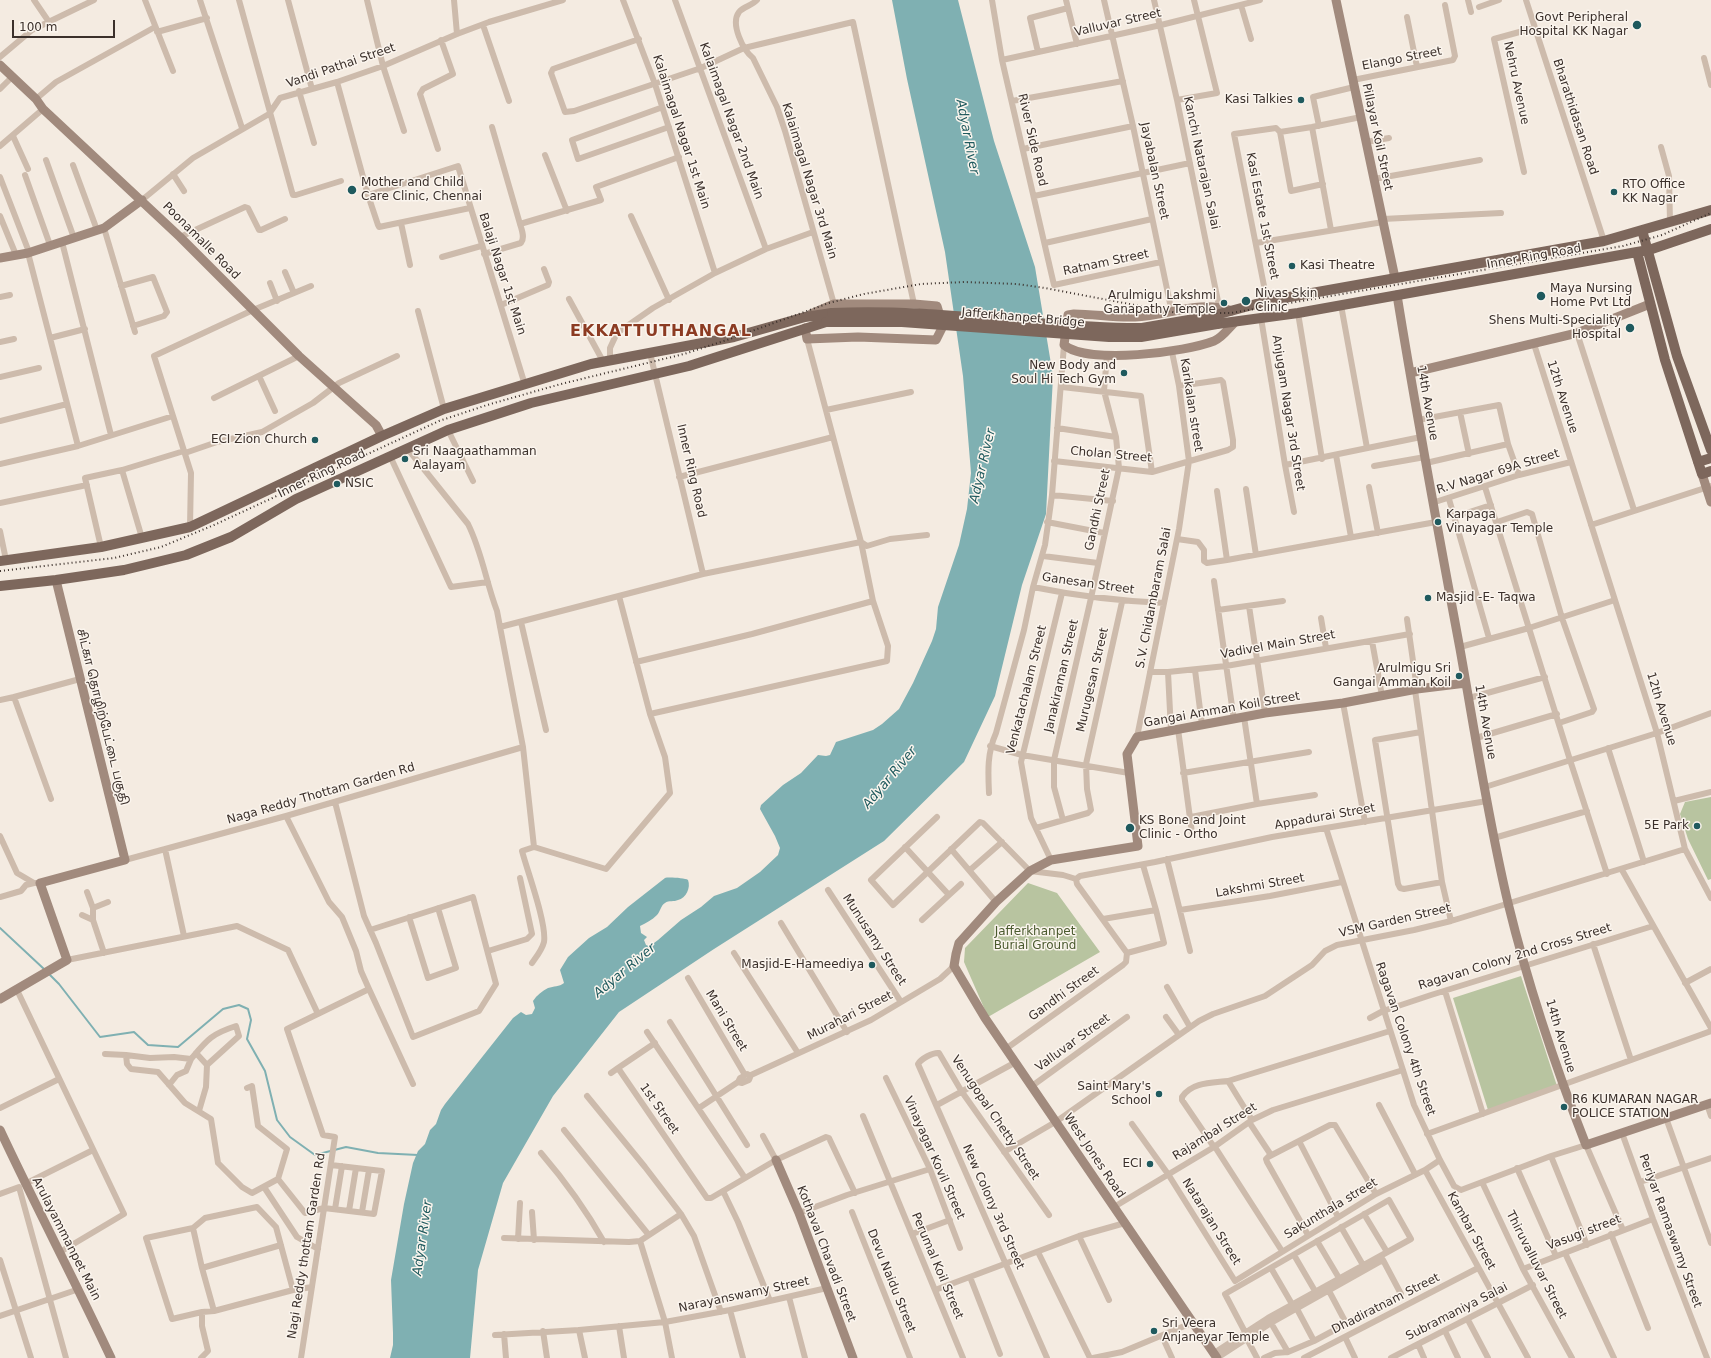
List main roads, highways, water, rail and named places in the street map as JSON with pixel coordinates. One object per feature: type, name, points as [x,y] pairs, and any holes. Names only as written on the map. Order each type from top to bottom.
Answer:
[{"type":"main road","name":"Inner Ring Road","points":[[1214,320],[1232,311],[1267,301],[1604,241],[1711,210]]},
{"type":"main road","name":"Inner Ring Road","points":[[1214,320],[1235,322],[1261,318],[1649,250],[1711,229]]},
{"type":"main road","points":[[1642,230],[1649,250],[1677,356],[1711,450]]},
{"type":"main road","points":[[1637,252],[1665,360],[1698,462],[1706,473]]},
{"type":"main road","name":"Inner Ring Road","points":[[3,561],[100,547],[190,527],[382,436],[444,409],[591,364],[734,337],[833,308]]},
{"type":"main road","name":"Jafferkhanpet Bridge","points":[[833,308],[866,312],[903,313],[1126,328],[1214,320]]},
{"type":"main road","name":"Jafferkhanpet Bridge","points":[[826,322],[902,322],[1123,338],[1168,333],[1214,320]]},
{"type":"main road","name":"Inner Ring Road","points":[[0,586],[56,580],[124,570],[186,555],[231,536],[296,499],[448,430],[531,403],[689,366],[826,322]]},
{"type":"main road","points":[[1665,360],[1677,356]]},
{"type":"main road","points":[[1698,462],[1711,458]]},
{"type":"water","name":"Adyar River","points":[[892,0],[958,0],[994,141],[1035,267],[1053,376],[1046,514],[1022,585],[995,696],[964,762],[884,841],[714,949],[619,1012],[553,1096],[503,1183],[478,1270],[470,1358],[390,1358],[393,1345],[391,1280],[404,1204],[413,1163],[418,1151],[425,1144],[430,1130],[436,1124],[445,1104],[513,1018],[521,1012],[526,1015],[532,1014],[535,1008],[533,1001],[538,995],[548,988],[564,983],[560,970],[568,957],[589,938],[607,927],[628,907],[665,878],[688,880],[689,886],[685,895],[681,899],[665,903],[662,905],[655,917],[640,926],[641,933],[647,937],[644,940],[646,945],[650,946],[681,920],[701,907],[714,896],[737,888],[760,872],[778,855],[780,848],[760,809],[761,805],[783,785],[801,773],[818,755],[830,755],[836,742],[873,730],[899,709],[913,683],[932,641],[936,629],[938,607],[959,545],[967,509],[971,473],[963,376],[945,252],[907,79]]},
{"type":"waterway","points":[[0,928],[44,969]]},
{"type":"waterway","points":[[49,974],[59,984],[100,1037],[134,1032],[148,1045],[178,1047],[223,1009],[239,1005],[248,1009],[251,1020],[247,1039],[265,1071],[277,1120],[290,1137],[315,1155],[346,1147],[378,1153],[418,1155]]},
{"type":"railway","points":[[0,571],[114,558],[161,547],[214,525],[439,421],[487,405],[561,384],[684,354],[829,303],[864,294],[921,284],[964,282],[1017,284],[1177,313],[1231,313],[1623,246],[1662,235],[1711,213]]},
{"type":"place","name":"Govt Peripheral Hospital KK Nagar","points":[[1637,25]]},
{"type":"place","name":"Kasi Talkies","points":[[1301,100]]},
{"type":"place","name":"Mother and Child Care Clinic, Chennai","points":[[352,190]]},
{"type":"place","name":"RTO Office KK Nagar","points":[[1614,192]]},
{"type":"place","name":"Kasi Theatre","points":[[1292,266]]},
{"type":"place","name":"Maya Nursing Home Pvt Ltd","points":[[1541,296]]},
{"type":"place","name":"Nivas Skin Clinic","points":[[1246,301]]},
{"type":"place","name":"Arulmigu Lakshmi Ganapathy Temple","points":[[1224,303]]},
{"type":"place","name":"Shens Multi-Speciality Hospital","points":[[1630,328]]},
{"type":"place","name":"New Body and Soul Hi Tech Gym","points":[[1124,373]]},
{"type":"place","name":"ECI Zion Church","points":[[315,440]]},
{"type":"place","name":"Sri Naagaathamman Aalayam","points":[[405,459]]},
{"type":"place","name":"NSIC","points":[[337,484]]},
{"type":"place","name":"Karpaga Vinayagar Temple","points":[[1438,522]]},
{"type":"place","name":"Masjid -E- Taqwa","points":[[1428,598]]},
{"type":"place","name":"Arulmigu Sri Gangai Amman Koil","points":[[1459,676]]},
{"type":"place","name":"5E Park","points":[[1697,826]]},
{"type":"place","name":"KS Bone and Joint Clinic - Ortho","points":[[1130,828]]},
{"type":"place","name":"Masjid-E-Hameediya","points":[[872,965]]},
{"type":"place","name":"Saint Mary's School","points":[[1159,1094]]},
{"type":"place","name":"R6 KUMARAN NAGAR POLICE STATION","points":[[1564,1107]]},
{"type":"place","name":"ECI","points":[[1150,1164]]},
{"type":"place","name":"Sri Veera Anjaneyar Temple","points":[[1154,1331]]},
{"type":"district","name":"EKKATTUTHANGAL","points":[[661,332]]},
{"type":"park label","name":"Jafferkhanpet Burial Ground","points":[[1035,939]]}]
